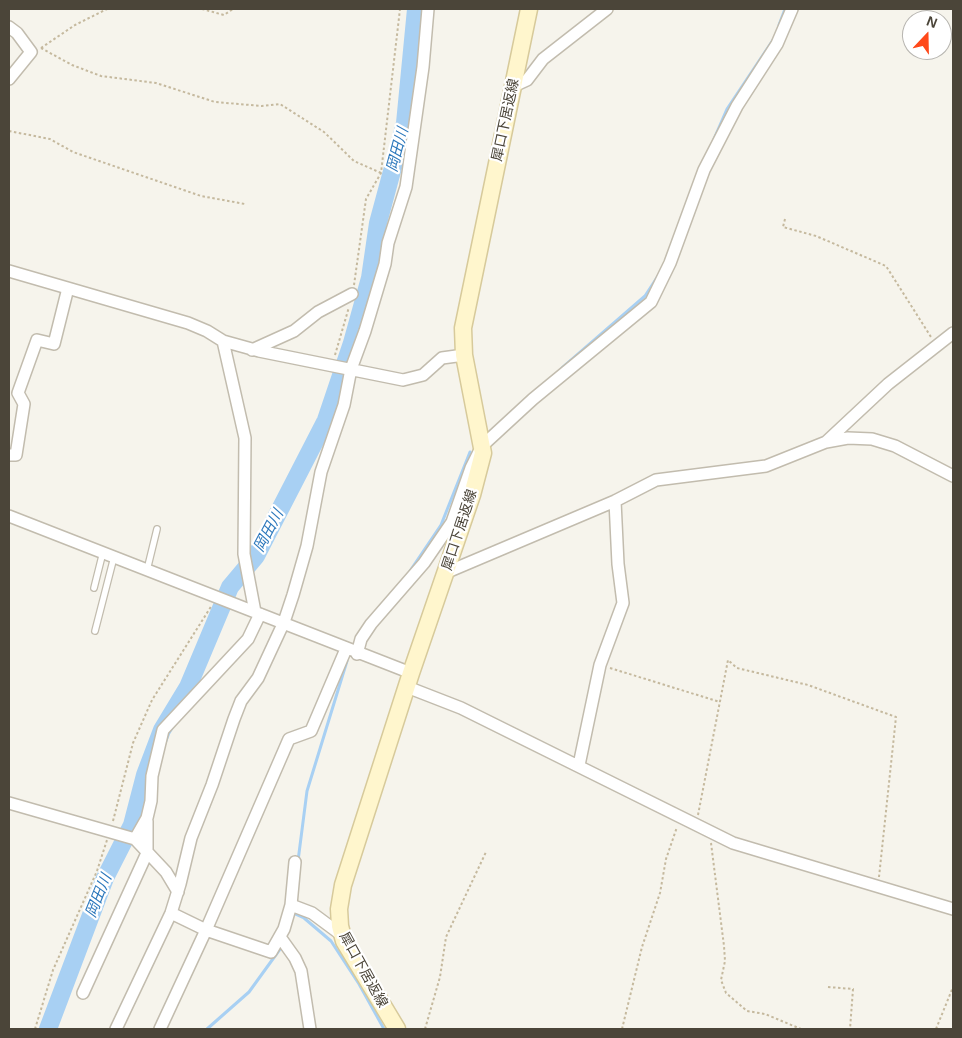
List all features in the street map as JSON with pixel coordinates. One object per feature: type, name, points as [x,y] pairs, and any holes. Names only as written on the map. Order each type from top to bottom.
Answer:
[{"type":"main road","name":"犀口下居返線","points":[[397,1029],[343,936],[340,926],[339,909],[342,885],[472,495],[483,453],[464,355],[463,328],[514,86],[528,9]]},
{"type":"street","points":[[116,1029],[171,913],[191,838],[241,701],[258,678],[284,622],[307,546],[321,472],[344,405],[351,369],[365,331],[385,264],[388,243],[406,187],[423,67],[428,9]]},
{"type":"street","points":[[514,86],[527,80],[543,59],[607,9]]},
{"type":"street","points":[[160,1029],[206,930],[288,739],[311,731],[351,652],[371,624],[424,563],[452,522],[471,468],[482,446],[533,399],[651,302],[670,263],[704,170],[737,106],[777,44],[792,9]]},
{"type":"street","points":[[9,27],[36,50],[9,79]]},
{"type":"street","points":[[9,271],[188,323],[207,331],[223,341],[252,350],[403,380],[423,375],[442,358],[464,355]]},
{"type":"street","points":[[9,455],[16,456],[24,404],[18,393],[37,340],[54,344],[68,288]]},
{"type":"street","points":[[252,350],[294,331],[318,312],[352,294]]},
{"type":"street","points":[[826,442],[888,384],[953,333]]},
{"type":"street","points":[[83,993],[147,853],[147,818],[151,801],[152,776],[163,730],[248,639],[257,613],[248,581],[244,554],[244,438],[223,341]]},
{"type":"street","points":[[446,572],[615,500],[656,480],[766,466],[826,442],[848,438],[872,439],[895,446],[953,476]]},
{"type":"street","points":[[579,765],[600,665],[623,603],[618,564],[615,500]]},
{"type":"street","points":[[9,516],[284,622],[351,652],[733,843],[953,909]]},
{"type":"street","points":[[9,803],[136,839],[166,872],[178,892]]},
{"type":"street","points":[[136,839],[147,818]]},
{"type":"street","points":[[171,913],[206,930],[271,952],[284,941],[295,907],[295,862]]},
{"type":"street","points":[[295,907],[312,913],[343,936]]},
{"type":"street","points":[[284,941],[301,972],[310,1029]]},
{"type":"lane","points":[[147,570],[157,529]]},
{"type":"lane","points":[[94,588],[109,555]]},
{"type":"lane","points":[[95,631],[109,555]]},
{"type":"path","points":[[36,50],[107,9]]},
{"type":"path","points":[[202,9],[224,15],[233,9]]},
{"type":"path","points":[[334,365],[352,294],[366,200],[381,173],[400,9]]},
{"type":"path","points":[[36,50],[102,76],[156,83],[215,102],[262,106],[280,104],[324,132],[354,161],[381,173]]},
{"type":"path","points":[[9,131],[50,139],[73,152],[201,196],[245,204]]},
{"type":"path","points":[[785,219],[783,228],[816,236],[886,266],[936,346]]},
{"type":"path","points":[[34,1029],[53,970],[97,871],[111,833],[132,743],[152,700],[217,597]]},
{"type":"path","points":[[696,825],[728,660],[738,668],[808,685],[896,716],[878,885]]},
{"type":"path","points":[[600,665],[721,702]]},
{"type":"path","points":[[622,1029],[642,947],[660,893],[666,859],[680,818]]},
{"type":"path","points":[[712,833],[711,850],[724,946],[721,980],[726,993],[747,1011],[765,1014],[801,1029]]},
{"type":"path","points":[[425,1029],[440,978],[446,937],[486,852]]},
{"type":"path","points":[[936,1029],[953,986]]},
{"type":"path","points":[[828,987],[853,989],[850,1029]]},
{"type":"waterway","name":"岡田川","points":[[48,1029],[105,878],[132,825],[145,775],[162,730],[188,687],[230,587],[256,556],[326,420],[352,343],[370,278],[378,223],[405,123],[416,9]]},
{"type":"waterway","points":[[779,25],[785,9]]},
{"type":"waterway","points":[[714,139],[727,109],[773,40]]},
{"type":"waterway","points":[[562,368],[645,296],[658,276]]},
{"type":"waterway","points":[[410,571],[441,525],[470,452]]},
{"type":"waterway","points":[[298,861],[307,791],[347,661]]},
{"type":"waterway","points":[[293,913],[304,918],[331,941],[359,984],[384,1029]]},
{"type":"waterway","points":[[207,1029],[249,992],[283,945]]}]
